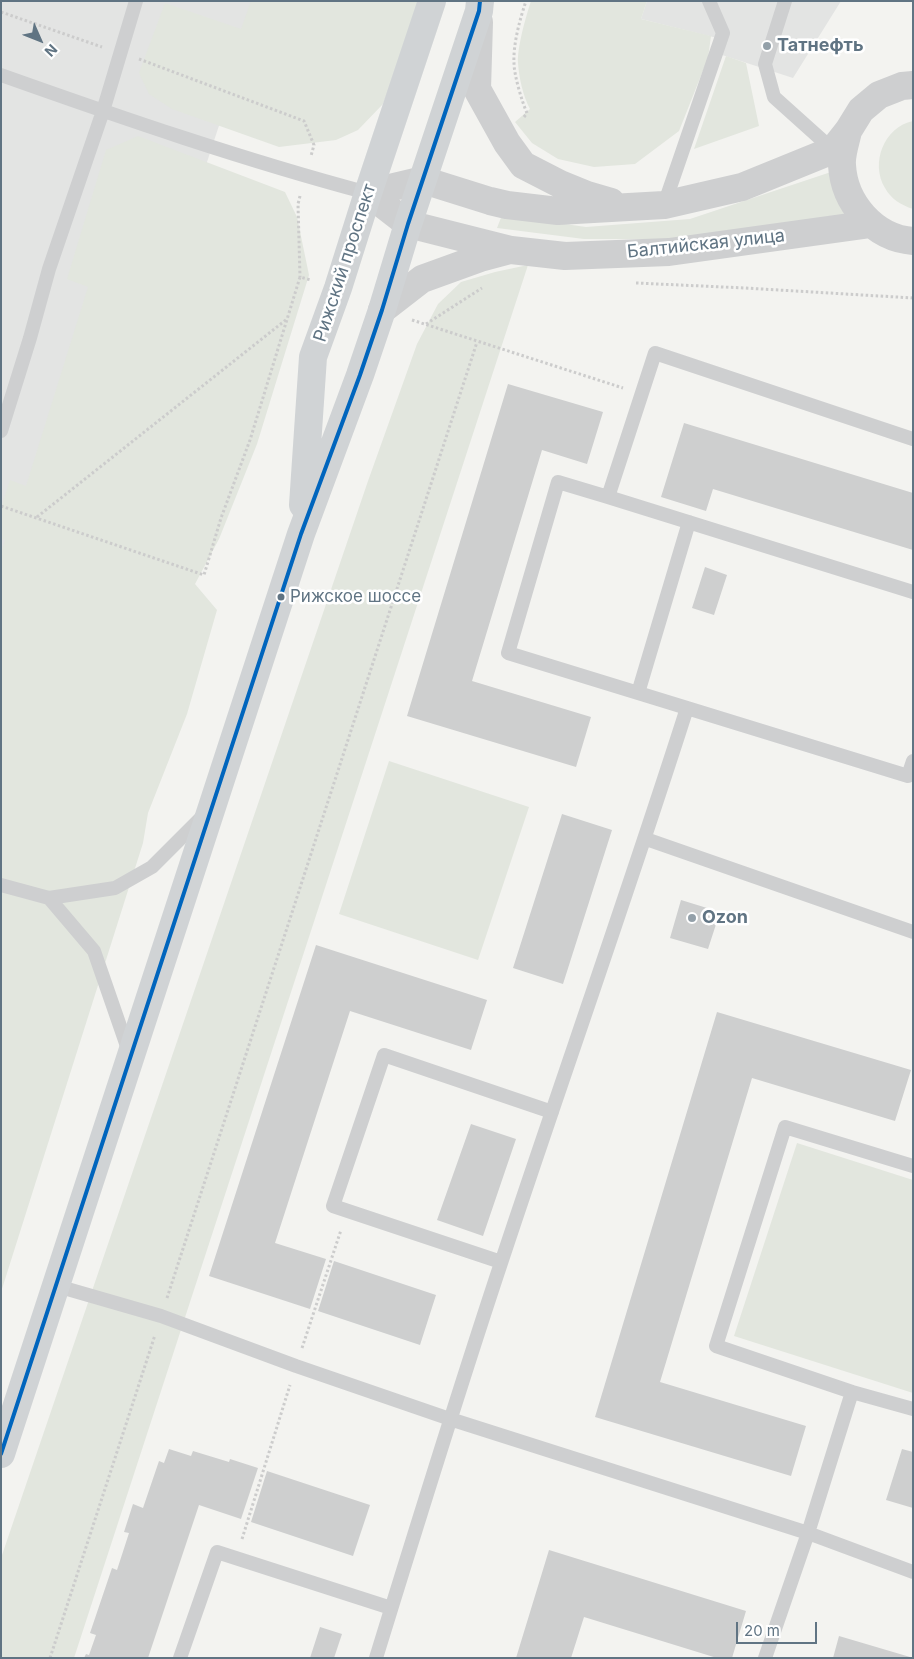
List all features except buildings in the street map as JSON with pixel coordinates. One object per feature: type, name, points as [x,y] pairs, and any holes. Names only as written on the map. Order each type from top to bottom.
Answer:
[{"type":"highway","name":"Рижский проспект","points":[[301,534],[313,357],[338,288],[432,1]]},
{"type":"highway","name":"Рижский проспект","points":[[1,1454],[301,534],[357,385],[479,6]]},
{"type":"street","points":[[479,6],[477,89],[507,143],[523,165],[586,196],[630,207]]},
{"type":"street","points":[[368,193],[422,180],[507,205],[558,211],[664,205],[742,188],[840,140],[861,110],[880,95],[902,86],[913,85]]},
{"type":"street","points":[[840,140],[841,164],[849,198],[871,224],[888,235],[913,241]]},
{"type":"street","name":"Балтийская улица","points":[[368,193],[408,224],[511,250],[565,256],[669,252],[871,224]]},
{"type":"street","name":"Балтийская улица","points":[[382,310],[422,279],[480,258],[511,250]]},
{"type":"lane","points":[[1,431],[49,269],[102,111],[136,1]]},
{"type":"lane","points":[[664,205],[723,33],[709,1]]},
{"type":"lane","points":[[785,1],[764,64],[774,97],[840,140]]},
{"type":"lane","points":[[1,75],[102,111],[306,176],[368,193]]},
{"type":"lane","points":[[608,497],[655,353],[913,439]]},
{"type":"lane","points":[[913,592],[558,482],[508,653],[908,776],[913,762]]},
{"type":"lane","points":[[638,693],[689,522]]},
{"type":"lane","points":[[376,1658],[501,1262],[646,838],[687,708]]},
{"type":"lane","points":[[1,885],[49,898],[115,888],[152,867],[211,809]]},
{"type":"lane","points":[[646,838],[913,932]]},
{"type":"lane","points":[[49,898],[94,951],[130,1057]]},
{"type":"lane","points":[[501,1262],[333,1206],[384,1055],[552,1112]]},
{"type":"lane","points":[[913,1166],[785,1127],[716,1346],[852,1392],[913,1409]]},
{"type":"lane","points":[[57,1286],[161,1316],[296,1366],[450,1419],[808,1533],[913,1572]]},
{"type":"lane","points":[[765,1658],[808,1533],[852,1392]]},
{"type":"lane","points":[[180,1658],[217,1552],[391,1608]]},
{"type":"path","points":[[521,119],[527,113],[514,64],[519,22],[526,1]]},
{"type":"path","points":[[1,12],[120,52],[304,121],[314,145],[298,204],[300,277],[250,440],[221,518],[204,575],[1,506]]},
{"type":"path","points":[[300,277],[338,288]]},
{"type":"path","points":[[626,282],[913,298]]},
{"type":"path","points":[[425,325],[484,287]]},
{"type":"path","points":[[408,318],[642,394]]},
{"type":"path","points":[[36,517],[288,319]]},
{"type":"path","points":[[50,1658],[478,342]]},
{"type":"shaded area","points":[[1,1],[260,1],[1,765]]},
{"type":"shaded area","points":[[251,1],[422,1],[383,104],[358,130],[336,140],[279,147],[172,109],[149,94],[139,73],[165,3],[241,29]]},
{"type":"shaded area","points":[[531,1],[647,1],[641,19],[711,36],[708,58],[679,131],[635,164],[594,167],[558,159],[532,143],[515,122],[530,109],[519,75],[518,57],[524,23]]},
{"type":"shaded area","name":"Татнефть","points":[[647,1],[841,1],[793,78],[719,54],[721,39],[641,19]]},
{"type":"shaded area","points":[[726,56],[746,63],[759,126],[694,149]]},
{"type":"shaded area","points":[[913,121],[913,209],[900,203],[890,195],[885,188],[879,168],[882,147],[887,138],[894,130]]},
{"type":"shaded area","points":[[138,136],[285,192],[297,217],[309,275],[257,444],[219,539],[195,584],[217,610],[187,714],[148,813],[143,843],[1,1292],[1,553],[5,540],[1,539],[1,508],[10,480],[26,486],[88,287],[67,279],[106,150]]},
{"type":"shaded area","points":[[831,172],[845,217],[695,239],[584,239],[497,228],[502,215],[586,227],[690,219]]},
{"type":"shaded area","points":[[528,265],[74,1658],[1,1658],[1,1558],[368,481],[417,344],[438,304],[461,282]]},
{"type":"shaded area","points":[[389,761],[529,807],[478,960],[339,914]]},
{"type":"shaded area","points":[[797,1143],[913,1180],[913,1393],[734,1336]]},
{"type":"transit line","points":[[1,1454],[301,534],[382,310],[408,224],[479,11],[480,1]]},
{"type":"place","name":"Татнефть","points":[[767,46]]},
{"type":"place","name":"Рижское шоссе","points":[[281,597]]},
{"type":"place","name":"Ozon","points":[[692,918]]}]
